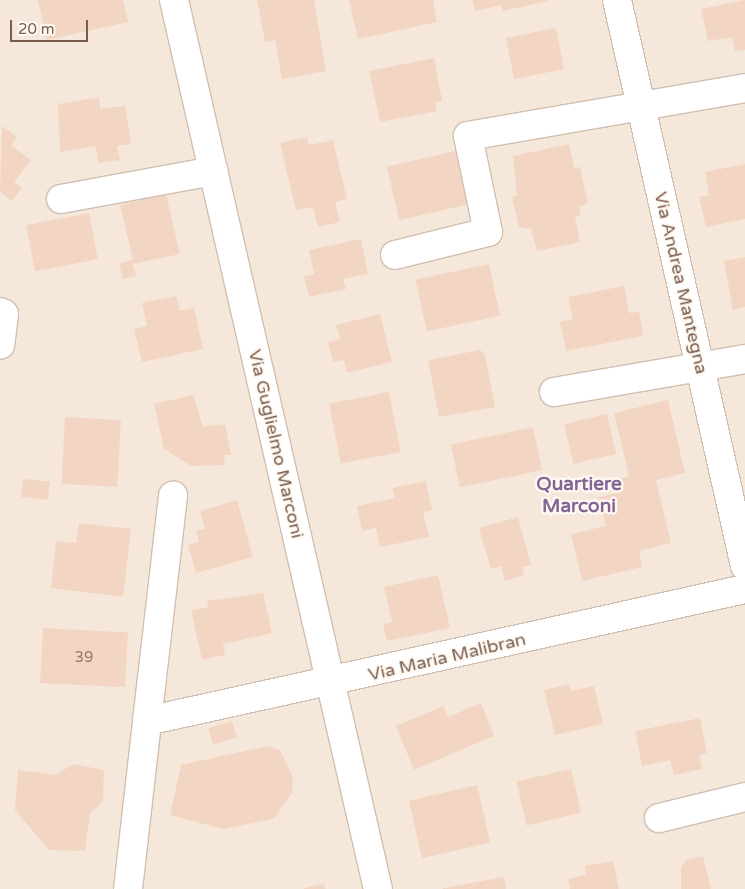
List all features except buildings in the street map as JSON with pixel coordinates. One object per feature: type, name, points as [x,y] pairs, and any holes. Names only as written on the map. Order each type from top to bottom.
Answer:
[{"type":"street","name":"Via Guglielmo Marconi","points":[[174,0],[378,889]]},
{"type":"street","name":"Via Andrea Mantegna","points":[[617,0],[639,106],[701,366],[745,566]]},
{"type":"street","points":[[396,255],[488,232],[468,136],[745,88]]},
{"type":"street","points":[[61,199],[213,171]]},
{"type":"street","points":[[0,312],[0,345]]},
{"type":"street","points":[[554,392],[745,358]]},
{"type":"street","points":[[128,889],[173,495]]},
{"type":"street","name":"Via Maria Malibran","points":[[148,721],[331,684],[745,589]]},
{"type":"street","points":[[659,818],[745,797]]},
{"type":"shaded area","points":[[0,0],[745,0],[745,889],[0,889]]},
{"type":"district","name":"Quartiere Marconi","points":[[579,496]]}]
